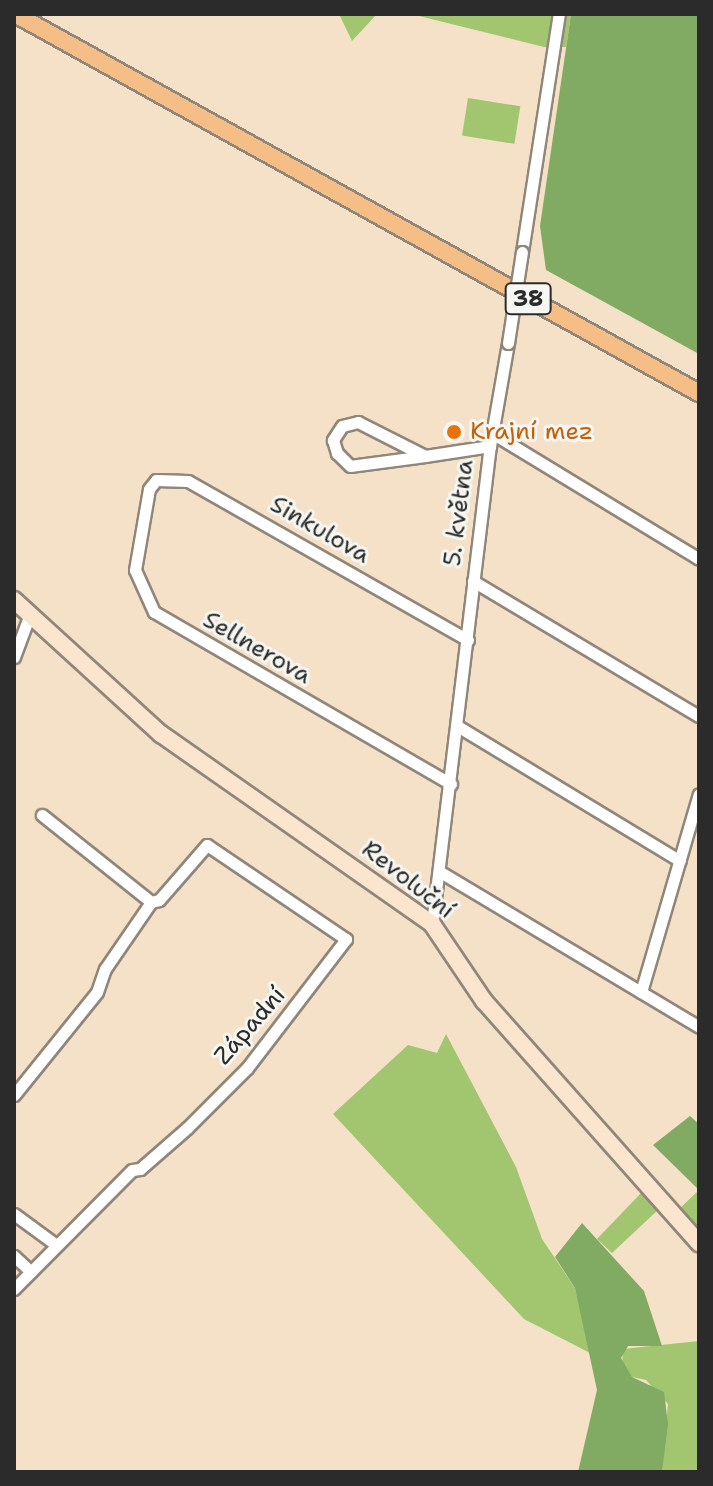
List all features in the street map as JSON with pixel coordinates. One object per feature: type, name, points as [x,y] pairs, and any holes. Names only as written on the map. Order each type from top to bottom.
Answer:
[{"type":"main road","name":"38","points":[[15,14],[696,391]]},
{"type":"main road","name":"Revoluční","points":[[14,600],[161,734],[432,924],[484,1001],[699,1243]]},
{"type":"street","name":"5. května","points":[[432,924],[442,873],[490,446],[559,14]]},
{"type":"street","points":[[425,456],[358,422],[342,426],[333,440],[337,453],[350,466],[425,456],[490,446]]},
{"type":"street","points":[[492,433],[699,559]]},
{"type":"street","name":"Sinkulova","points":[[149,489],[156,480],[188,481],[468,640]]},
{"type":"street","name":"Sellnerova","points":[[149,489],[135,570],[154,612],[451,784]]},
{"type":"street","points":[[473,581],[699,716]]},
{"type":"street","points":[[14,657],[30,614]]},
{"type":"street","points":[[459,727],[680,861]]},
{"type":"street","points":[[641,992],[699,794]]},
{"type":"street","points":[[14,1095],[97,992],[105,969],[151,902],[42,815]]},
{"type":"street","name":"Západní","points":[[14,1289],[55,1244],[247,1068],[346,939],[207,845],[159,900],[151,902]]},
{"type":"street","points":[[442,873],[699,1027]]},
{"type":"street","points":[[14,1214],[55,1244]]},
{"type":"street","points":[[14,1256],[31,1272]]},
{"type":"green space","points":[[339,14],[377,14],[352,41]]},
{"type":"green space","points":[[411,14],[571,14],[566,47],[544,47]]},
{"type":"green space","points":[[571,14],[699,14],[699,354],[546,270],[540,226]]},
{"type":"green space","points":[[468,98],[520,106],[514,144],[462,136]]},
{"type":"green space","points":[[446,1034],[516,1167],[542,1239],[575,1288],[592,1354],[524,1319],[333,1114],[408,1045],[437,1053]]},
{"type":"green space","points":[[690,1116],[699,1124],[699,1190],[653,1145]]},
{"type":"green space","points":[[699,1190],[699,1237],[676,1212]]},
{"type":"green space","points":[[643,1191],[659,1209],[612,1253],[597,1239]]},
{"type":"green space","points":[[582,1223],[644,1291],[662,1346],[628,1346],[621,1358],[632,1377],[664,1392],[668,1424],[662,1472],[578,1472],[597,1390],[575,1288],[555,1257]]},
{"type":"green space","points":[[699,1341],[699,1472],[662,1472],[668,1404],[646,1380],[632,1377],[622,1366],[623,1349]]},
{"type":"place","name":"Krajní mez","points":[[454,432]]}]
